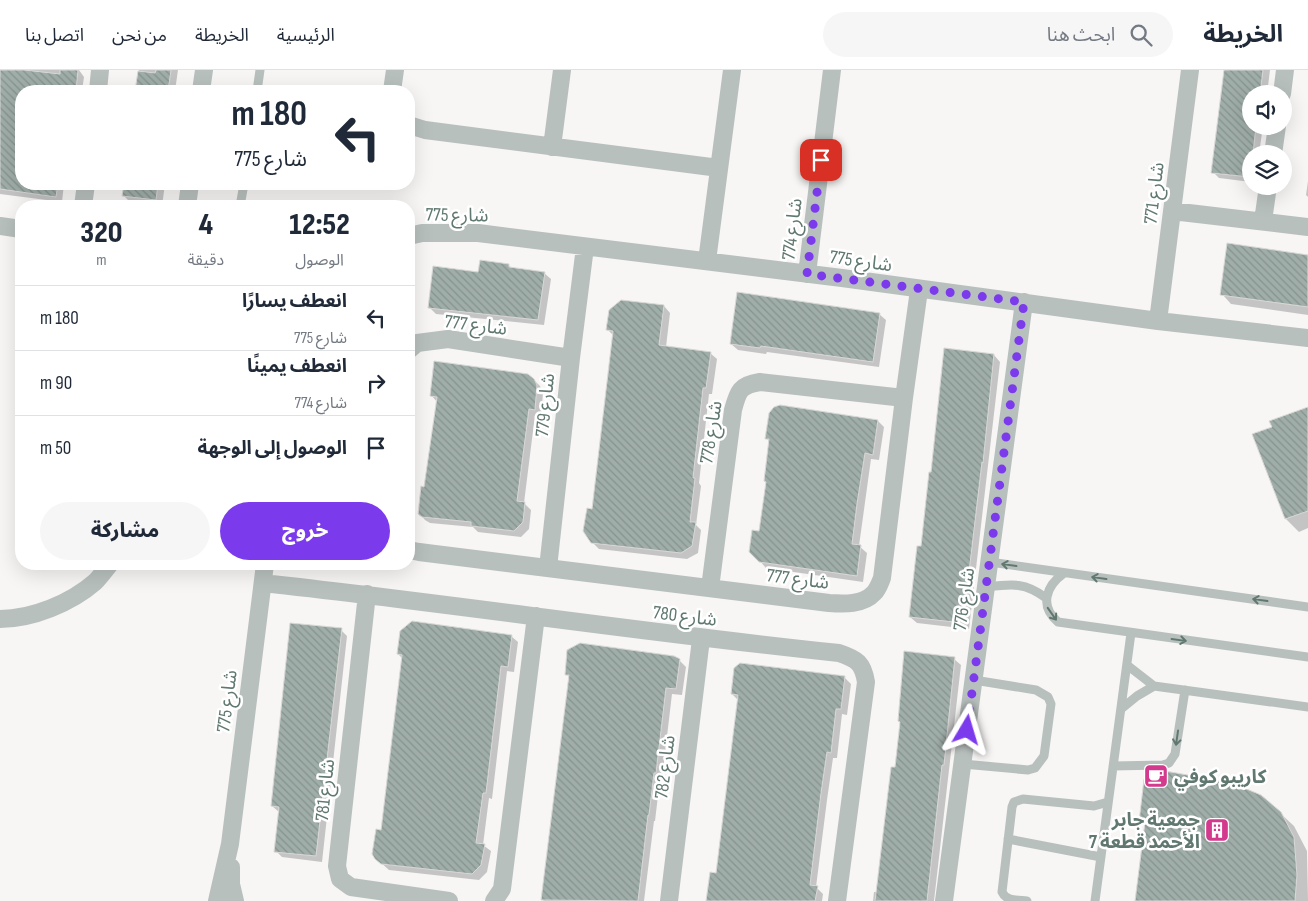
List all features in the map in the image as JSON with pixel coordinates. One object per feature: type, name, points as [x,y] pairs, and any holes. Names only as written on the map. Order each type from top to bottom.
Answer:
[{"type":"street","points":[[99,85],[100,70]]},
{"type":"street","points":[[202,85],[204,70]]},
{"type":"street","points":[[393,85],[395,70]]},
{"type":"street","points":[[552,146],[562,70]]},
{"type":"street","points":[[707,262],[732,70]]},
{"type":"street","name":"شارع 774","points":[[807,274],[832,70]]},
{"type":"street","name":"شارع 771","points":[[1158,321],[1190,70]]},
{"type":"street","points":[[1283,85],[1285,70]]},
{"type":"street","points":[[415,128],[719,168]]},
{"type":"street","points":[[1263,221],[1267,195]]},
{"type":"street","points":[[1172,211],[1308,227]]},
{"type":"street","points":[[0,226],[15,227]]},
{"type":"street","name":"شارع 775","points":[[415,235],[431,233],[478,233],[1024,302],[1158,321],[1308,338]]},
{"type":"street","name":"شارع 779","points":[[548,568],[585,247]]},
{"type":"street","name":"شارع 777","points":[[415,551],[843,604],[864,601],[875,592],[882,578],[919,290]]},
{"type":"street","name":"شارع 776","points":[[944,901],[1024,302]]},
{"type":"street","name":"شارع 777","points":[[415,345],[448,339],[571,358]]},
{"type":"street","name":"شارع 778","points":[[710,588],[733,410],[737,394],[743,386],[760,382],[904,398]]},
{"type":"street","points":[[0,619],[37,613],[69,599],[94,582],[105,570]]},
{"type":"street","name":"شارع 775","points":[[217,901],[230,844],[264,570]]},
{"type":"street","name":"شارع 780","points":[[262,583],[367,594],[701,639],[839,653],[852,658],[864,670],[866,682],[838,901]]},
{"type":"street","name":"شارع 781","points":[[367,594],[337,866],[340,879],[351,888],[449,901]]},
{"type":"street","points":[[494,901],[502,889],[536,616]]},
{"type":"street","name":"شارع 782","points":[[669,901],[701,639]]},
{"type":"street","name":"شارع 775","points":[[230,844],[231,884],[235,901]]},
{"type":"lane","points":[[258,85],[260,70]]},
{"type":"lane","points":[[990,562],[1308,607]]},
{"type":"lane","points":[[1064,573],[1056,579],[1046,598],[1051,616],[1058,622],[1308,657]]},
{"type":"lane","points":[[986,587],[1018,584],[1036,590],[1046,598]]},
{"type":"lane","points":[[1095,901],[1131,633]]},
{"type":"lane","points":[[1127,664],[1154,686],[1308,707]]},
{"type":"lane","points":[[963,764],[1028,770],[1035,768],[1044,756],[1051,704],[1048,697],[1036,690],[974,680]]},
{"type":"lane","points":[[1121,709],[1136,696],[1154,686]]},
{"type":"lane","points":[[1113,766],[1163,765],[1173,759],[1184,690]]},
{"type":"lane","points":[[1027,901],[1010,899],[1003,895],[1002,892],[1012,808],[1018,800],[1094,806],[1108,802]]},
{"type":"lane","points":[[1008,839],[1101,857]]},
{"type":"building","points":[[0,70],[24,70],[60,74],[60,70],[78,70],[77,85],[15,85],[15,190],[57,190],[56,197],[0,189]]},
{"type":"building","points":[[156,70],[171,70],[169,85],[136,85],[138,71],[155,73]]},
{"type":"building","points":[[1224,70],[1263,70],[1261,85],[1242,85],[1242,135],[1255,135],[1254,145],[1242,145],[1242,176],[1211,173]]},
{"type":"building","points":[[123,190],[157,190],[156,200],[122,196]]},
{"type":"building","points":[[1227,243],[1308,255],[1308,307],[1220,295]]},
{"type":"building","points":[[480,260],[509,264],[509,267],[545,272],[538,320],[428,308],[433,266],[478,272]]},
{"type":"building","points":[[737,292],[880,313],[873,362],[761,346],[760,348],[730,344]]},
{"type":"building","points":[[621,300],[664,305],[659,345],[711,352],[706,388],[703,388],[693,478],[695,478],[690,522],[696,522],[692,546],[681,553],[591,543],[583,531],[587,508],[592,509],[613,331],[606,330],[609,310]]},
{"type":"building","points":[[944,348],[994,354],[983,463],[963,623],[909,617],[917,546],[921,546],[929,472],[931,472]]},
{"type":"building","points":[[434,361],[528,374],[537,385],[535,410],[529,409],[517,501],[525,502],[523,522],[514,531],[471,526],[471,522],[422,517],[418,514],[421,486],[424,487],[437,397],[430,396]]},
{"type":"building","points":[[780,405],[878,420],[873,455],[865,453],[857,504],[852,544],[861,545],[857,576],[759,562],[749,552],[752,530],[759,531],[766,482],[764,481],[769,439],[765,439],[769,413],[774,407]]},
{"type":"building","points":[[1308,407],[1308,511],[1285,519],[1252,434],[1272,427],[1269,421]]},
{"type":"building","points":[[412,621],[512,635],[508,667],[501,666],[486,793],[483,793],[476,843],[485,844],[481,865],[472,874],[381,864],[372,854],[376,829],[381,830],[402,655],[397,654],[400,631]]},
{"type":"building","points":[[290,623],[342,628],[316,856],[274,852],[279,807],[271,806]]},
{"type":"building","points":[[580,643],[674,656],[680,659],[676,689],[666,688],[638,901],[541,900],[569,675],[565,675],[567,650]]},
{"type":"building","points":[[904,651],[955,657],[944,765],[942,765],[927,901],[875,901],[891,767],[895,767],[900,722],[898,721]]},
{"type":"building","points":[[740,663],[845,676],[841,709],[836,709],[831,753],[827,752],[821,793],[810,885],[818,886],[815,901],[706,901],[710,872],[716,873],[738,695],[731,694],[734,668]]},
{"type":"building","name":"جمعية جابر الأحمد قطعة 7","points":[[1165,771],[1232,783],[1261,795],[1281,812],[1294,837],[1297,875],[1295,901],[1135,901],[1145,822],[1139,822],[1144,779],[1150,781],[1151,772]]},
{"type":"place","name":"كاريبو كوفي","points":[[1156,776]]},
{"type":"place","name":"جمعية جابر الأحمد قطعة 7","points":[[1217,830]]},
{"type":"route","points":[[821,160],[807,274],[919,290],[1024,302],[967,730]]}]
